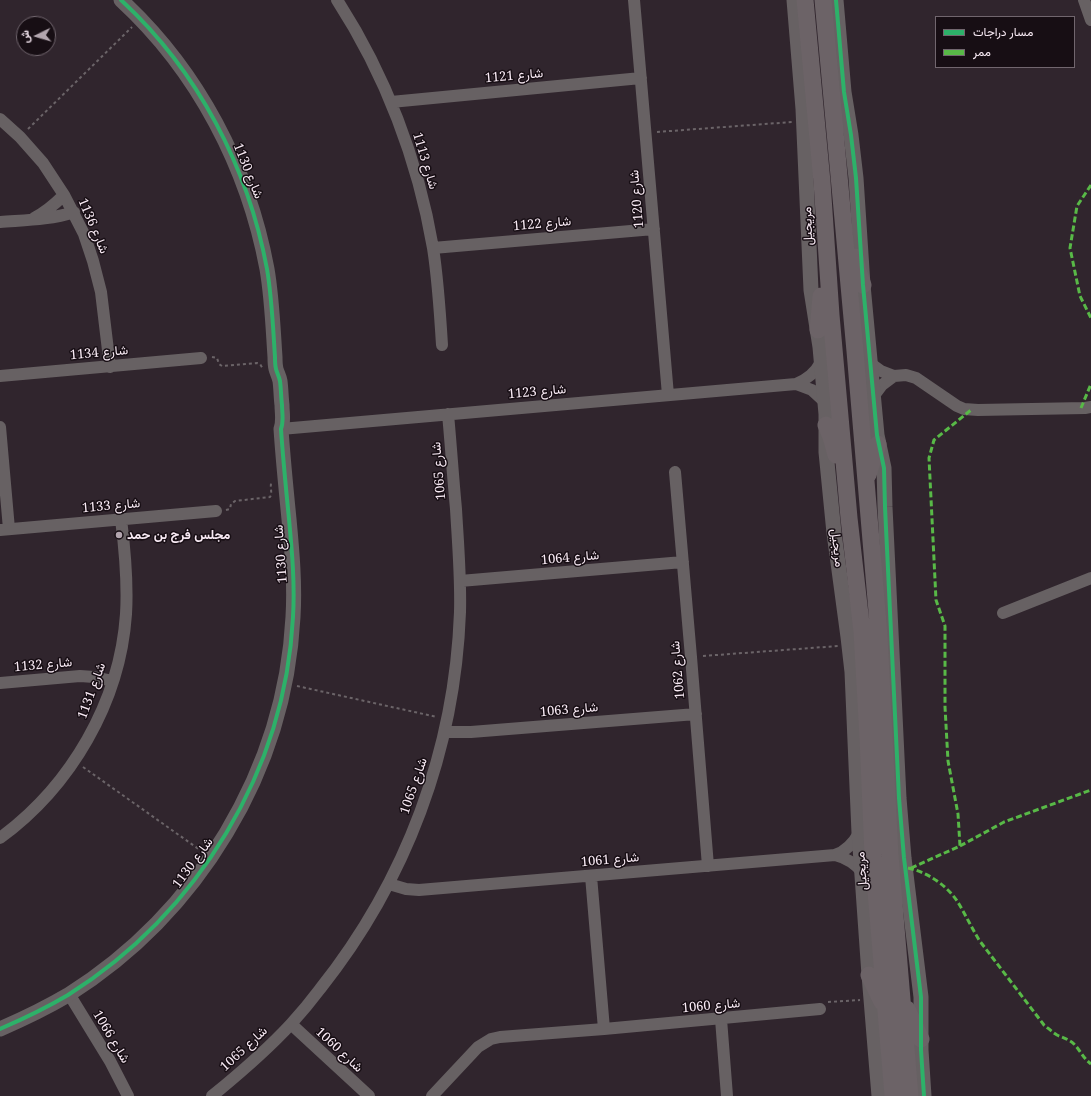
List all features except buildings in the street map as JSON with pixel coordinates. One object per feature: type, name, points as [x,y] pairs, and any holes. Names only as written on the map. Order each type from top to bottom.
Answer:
[{"type":"main road","name":"مريجيل","points":[[805,0],[822,182],[831,315],[849,518],[862,632],[873,856],[893,1096]]},
{"type":"main road","points":[[823,0],[879,635],[890,855],[910,1096]]},
{"type":"main road","points":[[834,128],[842,143],[844,153],[854,254],[863,285]]},
{"type":"main road","points":[[818,330],[822,293],[820,217],[822,182]]},
{"type":"main road","points":[[826,425],[834,445],[849,518]]},
{"type":"main road","points":[[866,481],[878,444]]},
{"type":"main road","points":[[869,975],[886,1011]]},
{"type":"main road","points":[[901,995],[921,1040]]},
{"type":"street","name":"شارع 1130","points":[[0,1029],[26,1018],[69,994],[106,968],[151,929],[179,899],[211,858],[226,835],[251,786],[264,756],[273,729],[284,684],[291,646],[294,585],[281,429],[283,421],[282,401],[276,369],[271,300],[261,240],[253,211],[232,155],[204,101],[173,57],[120,0]]},
{"type":"street","name":"شارع 1113","points":[[336,0],[360,39],[391,102],[414,170],[433,248],[442,344]]},
{"type":"street","name":"شارع 1120","points":[[634,0],[668,395]]},
{"type":"street","name":"مريجيل","points":[[794,0],[804,121],[811,290],[818,330],[826,425],[826,452],[834,533],[849,645],[854,707],[856,784],[879,1096]]},
{"type":"street","points":[[836,0],[844,92],[856,178],[863,285],[873,398],[878,444],[885,477],[899,798],[921,997],[921,1061],[924,1096]]},
{"type":"street","points":[[1084,0],[1091,20]]},
{"type":"street","name":"شارع 1121","points":[[391,102],[641,78]]},
{"type":"street","name":"شارع 1136","points":[[0,119],[20,137],[43,163],[74,212],[84,234],[101,292],[110,366]]},
{"type":"street","points":[[31,220],[55,205],[64,195]]},
{"type":"street","points":[[0,222],[46,219],[74,212]]},
{"type":"street","name":"شارع 1122","points":[[433,248],[654,229]]},
{"type":"street","name":"شارع 1134","points":[[0,376],[201,358]]},
{"type":"street","name":"شارع 1123","points":[[281,429],[796,384],[811,375],[821,362]]},
{"type":"street","points":[[870,363],[881,371],[894,376],[906,375],[916,378],[957,406],[971,410],[1091,407]]},
{"type":"street","points":[[873,398],[882,385],[894,376]]},
{"type":"street","name":"شارع 1123","points":[[796,384],[812,390],[824,401]]},
{"type":"street","name":"شارع 1065","points":[[212,1096],[252,1063],[291,1024],[341,963],[374,912],[389,884],[426,800],[438,761],[448,719],[456,670],[460,612],[458,545],[448,414]]},
{"type":"street","name":"شارع 1133","points":[[0,427],[5,529],[216,511]]},
{"type":"street","name":"شارع 1062","points":[[675,472],[708,866]]},
{"type":"street","name":"شارع 1131","points":[[0,838],[23,820],[37,806],[74,761],[97,720],[113,681],[122,646],[126,614],[127,586],[121,520]]},
{"type":"street","name":"شارع 1064","points":[[460,581],[683,562]]},
{"type":"street","points":[[1003,613],[1091,578]]},
{"type":"street","name":"شارع 1132","points":[[0,683],[80,676],[113,681]]},
{"type":"street","name":"شارع 1063","points":[[445,732],[471,732],[696,714]]},
{"type":"street","name":"شارع 1061","points":[[389,884],[406,889],[419,890],[835,855],[850,847],[860,833]]},
{"type":"street","name":"شارع 1061","points":[[835,855],[851,861],[863,873]]},
{"type":"street","points":[[591,876],[604,1029]]},
{"type":"street","name":"شارع 1066","points":[[69,994],[110,1061],[128,1096]]},
{"type":"street","name":"شارع 1060","points":[[432,1096],[478,1047],[491,1039],[820,1009]]},
{"type":"street","points":[[720,1019],[727,1096]]},
{"type":"street","name":"شارع 1060","points":[[291,1024],[368,1096]]},
{"type":"path","points":[[20,137],[140,20]]},
{"type":"path","points":[[645,133],[804,121]]},
{"type":"path","points":[[201,358],[215,357],[222,366],[257,363],[260,364],[265,370],[276,369]]},
{"type":"path","points":[[216,511],[230,509],[231,504],[235,501],[269,498],[272,495],[272,481],[285,479]]},
{"type":"path","points":[[691,657],[849,645]]},
{"type":"path","points":[[284,684],[448,719]]},
{"type":"path","points":[[74,761],[211,858]]},
{"type":"path","points":[[820,1009],[819,1003],[871,999]]},
{"type":"marked path","points":[[1091,185],[1077,206],[1070,248],[1080,296],[1091,318]]},
{"type":"marked path","points":[[1081,408],[1091,384]]},
{"type":"marked path","points":[[911,868],[960,846],[958,814],[948,761],[945,707],[945,626],[936,600],[929,458],[934,440],[971,410]]},
{"type":"marked path","points":[[960,846],[1004,822],[1091,790]]},
{"type":"marked path","points":[[908,868],[923,873],[937,881],[950,892],[959,904],[979,940],[1044,1025],[1057,1035],[1072,1042],[1091,1064]]},
{"type":"cycle path","points":[[0,1029],[68,995],[115,962],[157,923],[194,880],[226,833],[253,783],[273,730],[286,674],[293,617],[294,592],[292,555],[281,429],[283,417],[280,379],[275,364],[269,280],[258,231],[247,194],[233,158],[216,123],[196,89],[174,58],[149,28],[121,0]]},
{"type":"cycle path","points":[[836,0],[844,92],[856,178],[863,285],[877,435],[884,468],[899,798],[904,858],[921,997],[921,1050],[924,1096]]},
{"type":"place","name":"مجلس فرج بن حمد","points":[[119,535]]}]
